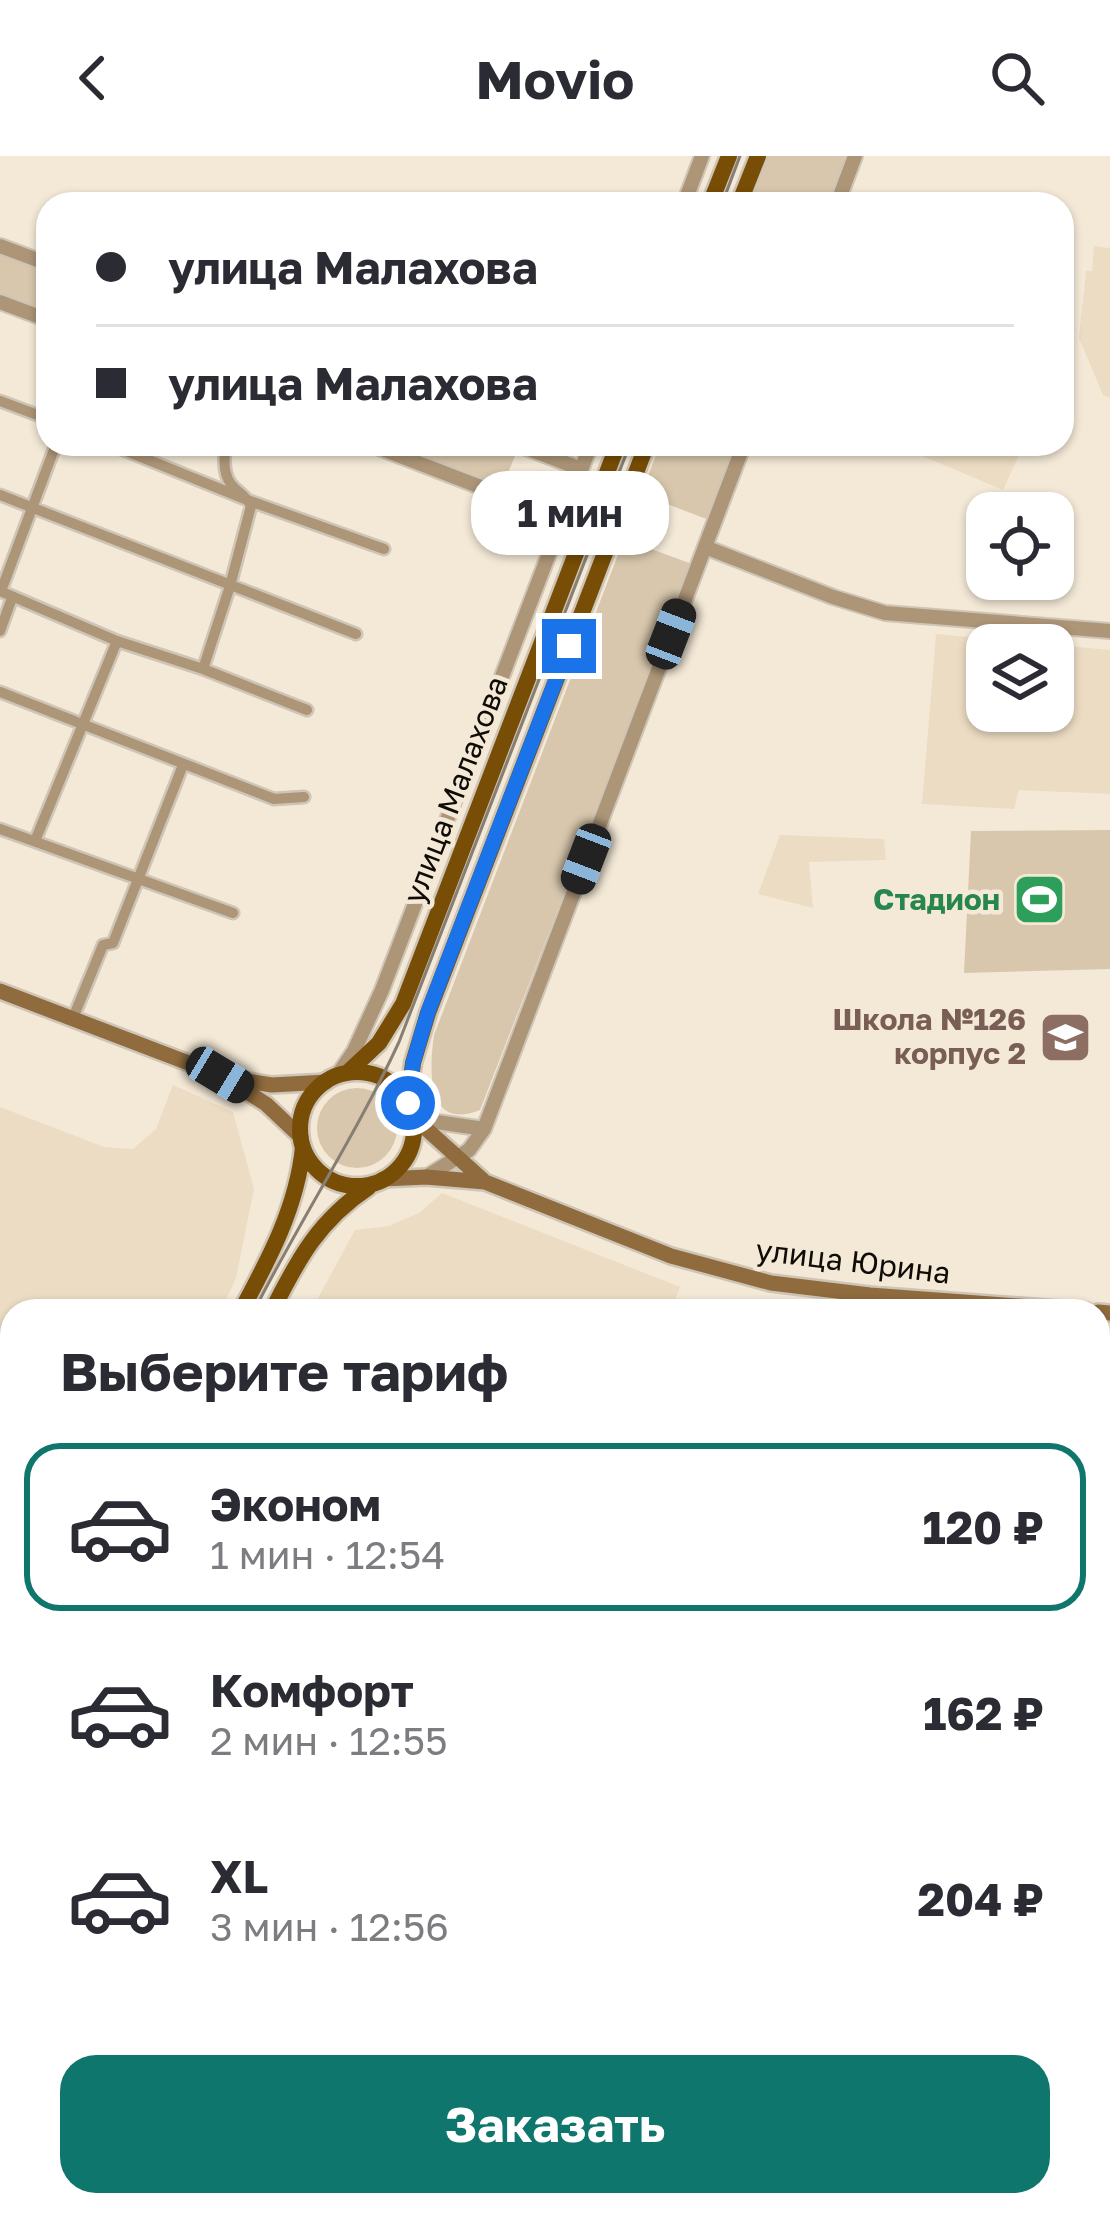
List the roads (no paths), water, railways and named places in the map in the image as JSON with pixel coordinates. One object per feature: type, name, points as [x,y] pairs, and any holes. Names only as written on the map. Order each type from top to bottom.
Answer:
[{"type":"main road","points":[[715,192],[729,156]]},
{"type":"main road","points":[[744,192],[758,156]]},
{"type":"main road","name":"улица Малахова","points":[[337,1077],[379,1043],[403,1004],[613,456]]},
{"type":"main road","name":"улица Малахова","points":[[410,1110],[413,1063],[428,1012],[642,456]]},
{"type":"main road","points":[[0,991],[220,1075],[272,1085],[371,1074],[395,1087],[410,1110],[408,1153],[402,1163],[333,1213],[310,1240],[278,1299]]},
{"type":"main road","points":[[220,1075],[266,1104],[302,1142],[312,1164],[332,1179],[352,1185],[379,1181]]},
{"type":"main road","points":[[247,1299],[300,1179],[300,1126],[305,1106],[337,1077]]},
{"type":"main road","name":"улица Юрина","points":[[410,1110],[485,1182]]},
{"type":"main road","name":"улица Юрина","points":[[379,1181],[426,1177],[485,1182],[671,1256],[771,1283],[924,1299]]},
{"type":"street","points":[[688,192],[702,156]]},
{"type":"street","points":[[842,192],[855,156]]},
{"type":"street","points":[[0,246],[36,260]]},
{"type":"street","points":[[0,302],[36,316]]},
{"type":"street","points":[[0,401],[36,414]]},
{"type":"street","points":[[0,631],[4,593],[51,456]]},
{"type":"street","points":[[139,456],[384,549]]},
{"type":"street","points":[[225,456],[230,483],[250,501]]},
{"type":"street","points":[[400,456],[561,518]]},
{"type":"street","points":[[547,456],[580,469]]},
{"type":"street","points":[[337,1077],[382,990],[586,456]]},
{"type":"street","points":[[426,1177],[457,1159],[484,1129],[739,456]]},
{"type":"street","points":[[0,495],[356,634]]},
{"type":"street","points":[[202,669],[230,586],[250,501]]},
{"type":"street","points":[[705,547],[885,613],[1110,632]]},
{"type":"street","points":[[4,593],[117,641],[307,710]]},
{"type":"street","points":[[35,841],[117,641]]},
{"type":"street","points":[[0,692],[274,799],[304,797]]},
{"type":"street","points":[[73,1018],[103,945],[113,943],[183,765]]},
{"type":"street","points":[[0,829],[233,913]]},
{"type":"street","points":[[410,1110],[437,1122],[484,1129]]},
{"type":"tram line","points":[[726,192],[740,156]]},
{"type":"tram line","points":[[260,1299],[399,1042],[625,456]]},
{"type":"place","name":"Стадион","points":[[1039,900]]},
{"type":"place","name":"Школа №126 корпус 2","points":[[1065,1037]]}]
